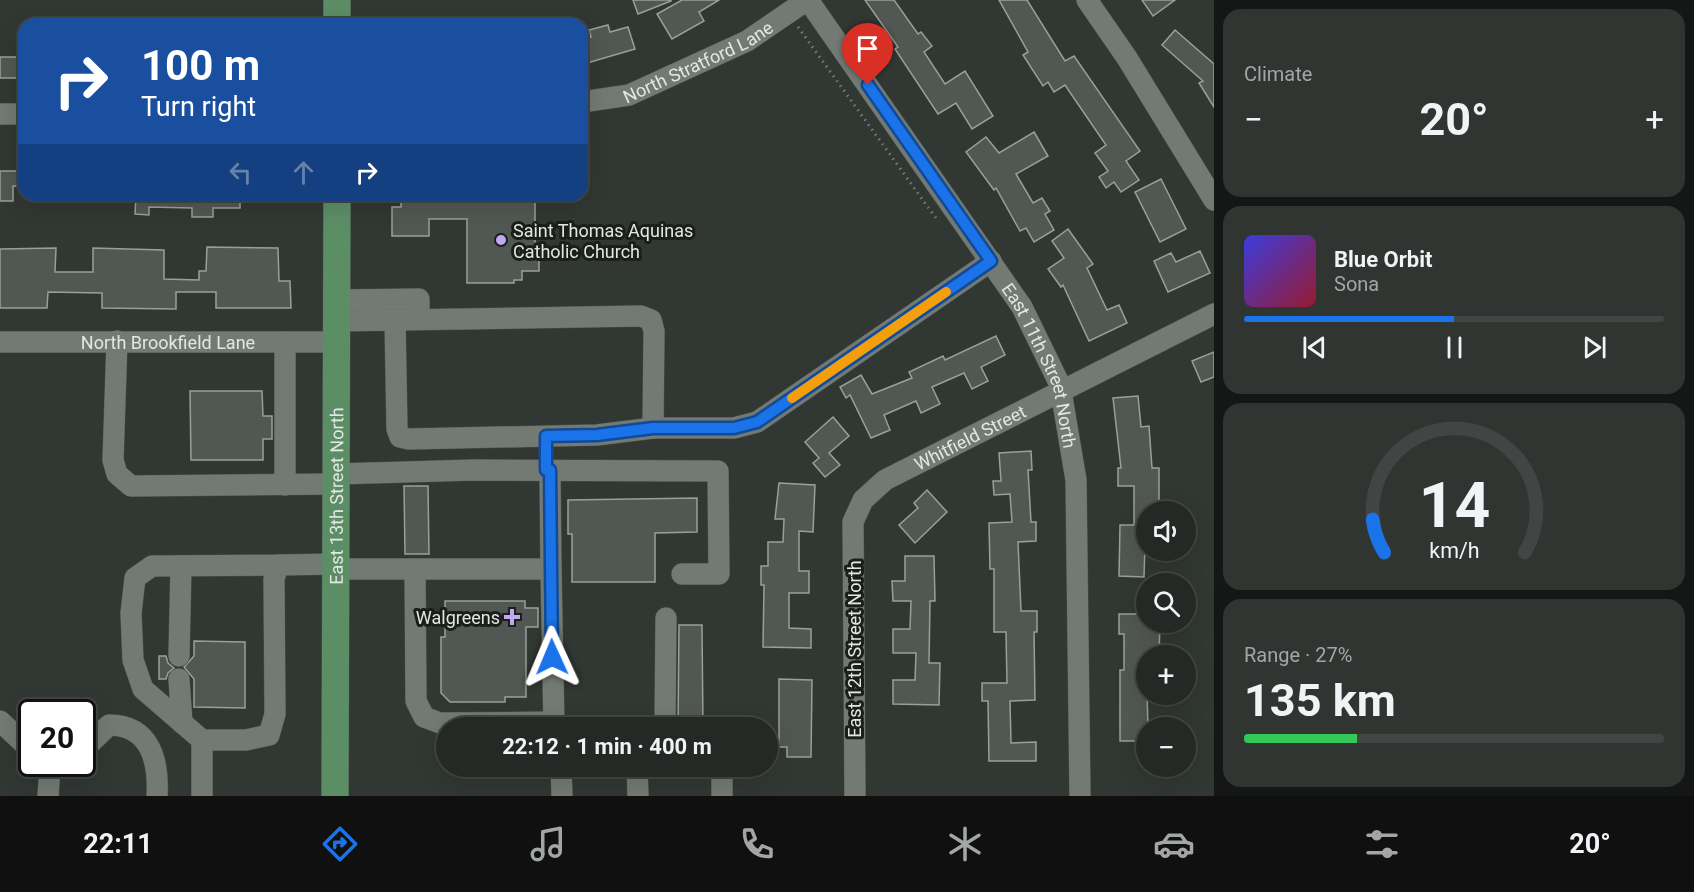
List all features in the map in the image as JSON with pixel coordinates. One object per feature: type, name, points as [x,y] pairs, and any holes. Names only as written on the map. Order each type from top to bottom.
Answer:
[{"type":"main road","points":[[337,0],[337,18]]},
{"type":"main road","name":"East 13th Street North","points":[[335,796],[337,201]]},
{"type":"street","name":"North Stratford Lane","points":[[588,101],[629,95],[747,41],[807,0]]},
{"type":"street","name":"East 11th Street North","points":[[807,0],[1022,306],[1061,390],[1076,480],[1080,796]]},
{"type":"street","points":[[1087,0],[1127,58],[1214,200]]},
{"type":"street","points":[[0,114],[18,114]]},
{"type":"street","points":[[395,320],[397,429],[400,436],[409,439],[597,435],[653,428],[734,428],[757,422],[991,261]]},
{"type":"street","points":[[336,321],[419,309],[641,315],[651,320],[654,331],[653,428]]},
{"type":"street","points":[[336,321],[395,320],[419,309]]},
{"type":"street","name":"Whitfield Street","points":[[861,504],[885,480],[1214,314]]},
{"type":"street","name":"North Brookfield Lane","points":[[0,342],[285,342],[336,321]]},
{"type":"street","points":[[117,341],[114,460],[117,474],[130,486],[285,485],[336,479],[548,470],[718,471],[719,574],[682,574]]},
{"type":"street","points":[[285,342],[285,485]]},
{"type":"street","points":[[546,436],[554,717]]},
{"type":"street","name":"East 12th Street North","points":[[855,796],[853,522],[861,504]]},
{"type":"street","points":[[278,565],[274,579],[275,714],[269,735],[246,740],[202,740],[143,689],[133,660],[131,613],[135,578],[152,566],[278,565],[415,569],[551,569]]},
{"type":"street","points":[[179,656],[180,566]]},
{"type":"street","points":[[415,569],[416,702],[424,717],[436,722]]},
{"type":"street","points":[[665,717],[666,618]]},
{"type":"street","points":[[179,679],[182,723]]},
{"type":"street","points":[[0,721],[7,737]]},
{"type":"street","points":[[96,738],[109,725],[120,725],[137,732],[156,759],[157,796]]},
{"type":"street","points":[[202,740],[202,796]]},
{"type":"street","points":[[48,796],[50,777]]},
{"type":"street","points":[[561,777],[562,796]]},
{"type":"street","points":[[637,777],[638,796]]},
{"type":"street","points":[[722,777],[722,796]]},
{"type":"path","points":[[788,34],[798,27],[942,226]]},
{"type":"building","points":[[633,0],[671,0],[671,1],[638,14]]},
{"type":"building","points":[[682,0],[719,0],[699,12],[704,21],[672,39],[657,14]]},
{"type":"building","points":[[865,0],[894,0],[918,34],[921,32],[932,46],[924,52],[945,84],[965,71],[993,116],[972,129],[956,103],[938,114],[895,49],[898,47]]},
{"type":"building","points":[[999,0],[1027,0],[1065,61],[1074,56],[1140,151],[1126,161],[1139,180],[1121,192],[1114,182],[1106,188],[1099,177],[1108,171],[1095,153],[1106,145],[1065,85],[1054,92],[1048,82],[1043,86],[1023,55],[1028,52]]},
{"type":"building","points":[[1142,0],[1175,0],[1153,16]]},
{"type":"building","points":[[608,25],[610,32],[628,27],[635,49],[588,63],[588,38],[591,37],[589,30]]},
{"type":"building","points":[[1175,30],[1214,64],[1214,107],[1199,83],[1203,81],[1162,45]]},
{"type":"building","points":[[0,57],[18,57],[18,78],[0,78]]},
{"type":"building","points":[[1034,132],[1048,156],[1016,174],[1033,203],[1042,198],[1050,211],[1045,214],[1054,230],[1034,242],[1026,228],[1020,231],[996,188],[994,190],[966,152],[986,137],[999,153]]},
{"type":"building","points":[[0,171],[18,171],[18,186],[13,186],[13,201],[0,201]]},
{"type":"building","points":[[1161,179],[1186,229],[1160,242],[1135,192]]},
{"type":"building","points":[[136,201],[240,201],[240,208],[213,208],[213,217],[192,217],[192,208],[149,207],[149,215],[135,214]]},
{"type":"building","name":"Saint Thomas Aquinas Catholic Church","points":[[401,201],[535,201],[535,245],[539,245],[539,271],[522,271],[522,280],[514,280],[514,283],[467,283],[467,219],[429,219],[429,236],[392,236],[392,207],[401,207]]},
{"type":"building","points":[[1068,229],[1093,264],[1087,268],[1107,310],[1119,305],[1127,323],[1089,341],[1063,285],[1061,287],[1048,269],[1064,258],[1052,241]]},
{"type":"building","points":[[207,247],[278,248],[279,281],[290,281],[291,308],[216,308],[216,292],[176,292],[176,309],[102,308],[102,293],[48,292],[47,308],[0,308],[0,249],[56,248],[55,272],[93,272],[93,248],[164,250],[164,279],[199,280],[199,271],[206,271]]},
{"type":"building","points":[[1200,251],[1210,273],[1168,292],[1154,261],[1171,253],[1176,262]]},
{"type":"building","points":[[996,336],[1005,355],[981,367],[988,381],[972,389],[964,373],[932,387],[940,404],[921,413],[916,401],[884,415],[890,430],[871,438],[850,395],[846,398],[840,387],[861,375],[872,394],[912,378],[909,372],[943,356],[945,360]]},
{"type":"building","points":[[1214,352],[1214,377],[1201,382],[1192,361]]},
{"type":"building","points":[[190,391],[262,391],[263,416],[272,416],[272,439],[263,439],[263,460],[191,460]]},
{"type":"building","points":[[1138,396],[1141,427],[1149,426],[1152,468],[1159,468],[1159,501],[1136,501],[1136,561],[1144,561],[1144,573],[1136,573],[1136,577],[1119,576],[1120,525],[1134,525],[1134,486],[1118,486],[1118,468],[1121,468],[1113,398]]},
{"type":"building","points":[[833,417],[849,436],[829,453],[840,465],[825,477],[813,463],[819,458],[805,442]]},
{"type":"building","points":[[1031,451],[1032,470],[1028,470],[1031,522],[1036,522],[1036,541],[1018,542],[1021,611],[1037,611],[1037,632],[1034,632],[1035,700],[1010,701],[1011,743],[1036,742],[1036,761],[989,761],[988,701],[982,701],[982,683],[1007,683],[1006,632],[994,632],[994,569],[990,569],[989,523],[1012,522],[1010,494],[994,495],[993,481],[1001,481],[999,453]]},
{"type":"building","points":[[779,483],[815,485],[813,532],[799,531],[799,571],[809,571],[809,593],[789,593],[789,628],[811,629],[811,648],[763,647],[764,585],[761,585],[761,566],[768,566],[768,542],[783,542],[784,519],[775,519]]},
{"type":"building","points":[[404,486],[428,486],[429,554],[405,554]]},
{"type":"building","points":[[927,490],[947,512],[915,543],[899,525],[918,508],[914,503]]},
{"type":"building","points":[[697,498],[697,532],[655,533],[655,582],[572,582],[572,534],[568,534],[568,500]]},
{"type":"building","points":[[905,556],[934,556],[935,601],[930,601],[929,663],[940,663],[939,705],[893,704],[893,680],[915,680],[916,653],[893,653],[893,629],[910,629],[911,601],[893,601],[892,581],[905,581]]},
{"type":"building","name":"Walgreens","points":[[445,601],[525,601],[525,608],[538,608],[538,627],[526,627],[526,697],[505,697],[505,702],[450,702],[441,693],[441,637],[445,637]]},
{"type":"building","points":[[1119,614],[1136,614],[1136,633],[1160,633],[1159,645],[1136,645],[1136,705],[1147,705],[1148,717],[1136,717],[1136,741],[1120,741],[1120,670],[1124,670],[1124,634],[1119,634]]},
{"type":"building","points":[[679,625],[702,625],[703,717],[678,717]]},
{"type":"building","points":[[194,641],[245,642],[245,708],[194,707],[194,679],[184,667],[194,656]]},
{"type":"building","points":[[159,656],[166,656],[168,663],[174,668],[168,673],[166,679],[159,679]]},
{"type":"building","points":[[779,679],[812,680],[811,757],[787,757],[787,747],[779,747]]},
{"type":"slow traffic","points":[[792,398],[946,292]]},
{"type":"place","name":"Saint Thomas Aquinas Catholic Church","points":[[501,240]]},
{"type":"place","name":"Walgreens","points":[[512,617]]},
{"type":"route","points":[[552,657],[550,470],[546,470],[546,436],[597,435],[653,428],[734,428],[757,422],[991,261],[868,85]]}]
